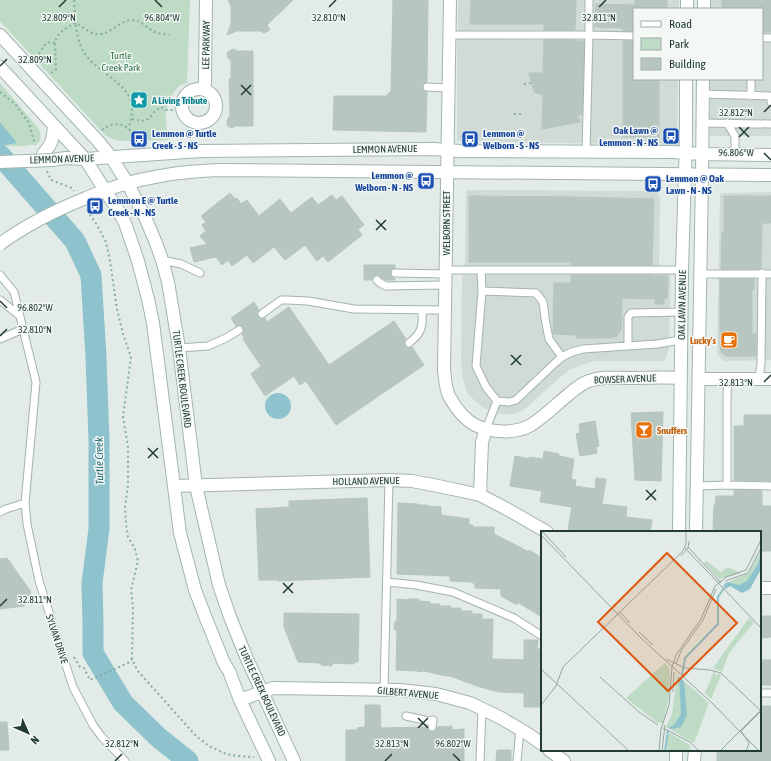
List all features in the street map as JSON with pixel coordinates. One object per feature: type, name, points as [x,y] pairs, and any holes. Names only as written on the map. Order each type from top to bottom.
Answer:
[{"type":"main road","name":"LEE PARKWAY","points":[[204,90],[206,0]]},
{"type":"main road","name":"WELBORN STREET","points":[[450,0],[444,369],[449,395],[455,406],[475,425],[486,429]]},
{"type":"main road","name":"TURTLE CREEK BOULEVARD","points":[[0,35],[111,157],[128,184],[145,217],[156,243],[168,282],[179,348],[196,486],[219,585],[247,660],[294,761]]},
{"type":"main road","points":[[0,67],[85,159],[106,190],[125,223],[138,261],[148,299],[155,337],[180,533],[195,590],[240,700],[269,761]]},
{"type":"main road","name":"OAK LAWN AVENUE","points":[[679,531],[681,312],[686,80]]},
{"type":"main road","name":"OAK LAWN AVENUE","points":[[696,531],[703,80]]},
{"type":"main road","points":[[43,158],[52,143],[54,126]]},
{"type":"main road","name":"LEMMON AVENUE","points":[[0,162],[43,158],[85,159],[201,151],[434,149],[460,151],[673,152],[771,155]]},
{"type":"main road","points":[[0,244],[51,213],[83,201],[106,190],[159,176],[189,172],[219,170],[771,175]]},
{"type":"main road","points":[[157,352],[179,348]]},
{"type":"main road","name":"BOWSER AVENUE","points":[[486,429],[510,431],[520,430],[531,425],[577,387],[590,380],[600,378],[699,379]]},
{"type":"main road","points":[[699,379],[765,379]]},
{"type":"main road","points":[[480,495],[482,442],[486,429]]},
{"type":"main road","name":"HOLLAND AVENUE","points":[[174,486],[389,480],[412,481],[443,486],[480,495],[544,531]]},
{"type":"main road","name":"GILBERT AVENUE","points":[[240,700],[273,688],[400,690],[436,694],[470,703],[501,718],[541,743]]},
{"type":"main road","points":[[550,751],[564,761]]},
{"type":"main road","points":[[694,761],[695,751]]},
{"type":"lane","points":[[586,151],[589,0]]},
{"type":"lane","points":[[450,35],[633,36]]},
{"type":"lane","points":[[751,80],[751,96]]},
{"type":"lane","points":[[427,88],[449,88]]},
{"type":"lane","points":[[703,94],[771,96],[771,102]]},
{"type":"lane","points":[[702,123],[771,124]]},
{"type":"lane","points":[[727,123],[735,136],[735,155]]},
{"type":"lane","points":[[162,260],[180,264],[200,273]]},
{"type":"lane","points":[[481,270],[482,291],[476,366],[486,387],[497,401],[509,402],[516,400],[554,363],[572,352],[583,349],[657,344],[681,340]]},
{"type":"lane","points":[[377,280],[386,286],[481,270],[682,270]]},
{"type":"lane","points":[[395,273],[446,276]]},
{"type":"lane","points":[[700,274],[771,274]]},
{"type":"lane","points":[[762,274],[761,364],[765,379]]},
{"type":"lane","name":"SYLVAN DRIVE","points":[[0,275],[14,292],[36,382],[25,503],[27,524],[39,581],[73,687],[93,725],[101,736],[125,761]]},
{"type":"lane","points":[[482,291],[536,293],[543,302],[549,339],[562,357]]},
{"type":"lane","points":[[0,300],[19,315]]},
{"type":"lane","points":[[262,314],[281,300],[308,301],[354,309],[422,311],[445,310]]},
{"type":"lane","points":[[409,343],[416,338],[420,331],[423,323],[422,311]]},
{"type":"lane","points":[[628,346],[628,317],[631,313],[681,312]]},
{"type":"lane","points":[[0,339],[23,329]]},
{"type":"lane","points":[[179,348],[208,346],[239,330]]},
{"type":"lane","points":[[727,484],[728,378]]},
{"type":"lane","points":[[486,429],[497,401]]},
{"type":"lane","points":[[384,690],[389,480]]},
{"type":"lane","points":[[697,486],[727,484],[771,486]]},
{"type":"lane","points":[[0,512],[25,503]]},
{"type":"lane","points":[[387,582],[416,585],[453,592],[514,618],[541,635]]},
{"type":"lane","points":[[480,761],[482,709]]},
{"type":"lane","points":[[406,716],[429,721],[433,720],[432,727]]},
{"type":"lane","points":[[517,761],[520,729]]},
{"type":"path","points":[[74,0],[78,38],[84,52],[92,62],[126,91],[132,104],[132,119],[128,129]]},
{"type":"path","points":[[76,23],[90,32],[100,34],[127,21],[137,20],[156,33],[169,35]]},
{"type":"path","points":[[52,71],[56,69],[55,42],[59,34],[76,23]]},
{"type":"path","points":[[37,54],[39,54],[46,43],[55,42]]},
{"type":"path","points":[[524,84],[532,84]]},
{"type":"path","points":[[0,92],[15,104],[29,123],[34,143]]},
{"type":"path","points":[[132,119],[142,121],[146,120],[161,107],[166,110],[172,110]]},
{"type":"path","points":[[514,114],[523,114]]},
{"type":"path","points":[[101,130],[111,124],[123,125],[132,133],[134,141]]},
{"type":"path","points":[[49,175],[51,180],[72,188],[83,201],[98,225],[106,242],[117,309],[123,334],[131,357],[123,417],[128,446],[128,485],[125,507],[126,524],[128,537],[135,549],[138,561],[131,590],[133,608],[132,659],[137,670],[196,736],[209,746],[226,754],[254,757]]},
{"type":"path","points":[[80,666],[84,668],[90,680],[128,663],[132,659]]},
{"type":"shaded area","points":[[458,0],[586,0],[586,31],[458,31]]},
{"type":"shaded area","points":[[593,0],[679,0],[679,8],[633,8],[633,80],[678,80],[677,145],[457,141],[457,39],[593,40]]},
{"type":"shaded area","points":[[710,0],[771,0],[771,136],[709,136],[710,80],[763,80],[763,8],[710,8]]},
{"type":"shaded area","points":[[466,190],[657,191],[660,198],[659,268],[465,267]]},
{"type":"shaded area","points":[[771,192],[771,360],[722,360],[717,354],[720,193]]},
{"type":"shaded area","points":[[671,273],[669,348],[665,361],[595,361],[581,365],[569,370],[526,408],[513,414],[501,414],[484,408],[467,393],[463,379],[461,362],[462,275]]},
{"type":"green space","name":"Turtle Creek Park","points":[[0,0],[190,0],[187,83],[180,85],[177,88],[166,111],[169,140],[120,141],[105,135],[0,21]]},
{"type":"green space","points":[[0,83],[39,129],[40,139],[37,144],[0,146]]},
{"type":"water","points":[[0,122],[17,143],[0,146]]},
{"type":"water","points":[[278,393],[287,397],[291,406],[287,415],[278,419],[269,415],[265,406],[269,397]]},
{"type":"building","points":[[228,0],[293,0],[267,25],[270,30],[264,33],[261,31],[237,31],[227,35],[231,24],[231,6]]},
{"type":"building","points":[[393,0],[428,0],[427,82],[423,84],[422,87],[424,91],[427,92],[426,132],[333,130],[334,96],[386,96],[391,91]]},
{"type":"building","points":[[471,0],[576,0],[575,30],[544,30],[544,24],[470,24]]},
{"type":"building","points":[[635,0],[667,0],[667,8],[635,8]]},
{"type":"building","points":[[722,0],[771,0],[771,32],[763,32],[763,8],[722,8]]},
{"type":"building","points":[[596,4],[634,5],[633,31],[623,31],[623,28],[595,27]]},
{"type":"building","points":[[544,40],[584,41],[582,115],[577,115],[580,122],[542,129],[543,95],[534,92],[529,73],[543,73]]},
{"type":"building","points":[[623,41],[633,41],[633,80],[659,80],[659,137],[623,137]]},
{"type":"building","points":[[233,49],[237,51],[253,51],[253,126],[235,126],[232,128],[228,126],[227,123],[230,115],[229,79],[231,79],[231,60],[228,58],[227,53]]},
{"type":"building","points":[[230,193],[235,199],[237,198],[241,204],[247,200],[259,216],[280,199],[291,213],[312,197],[318,205],[332,195],[336,200],[342,196],[364,225],[358,229],[362,235],[328,262],[323,256],[317,261],[305,245],[285,260],[274,247],[253,263],[247,255],[232,266],[228,260],[222,265],[216,257],[194,262],[190,248],[207,244],[200,236],[206,231],[202,225],[206,222],[201,216]]},
{"type":"building","points":[[469,196],[654,199],[652,265],[571,265],[571,262],[469,262]]},
{"type":"building","points":[[724,196],[771,196],[771,223],[762,223],[761,268],[759,269],[721,269],[722,232],[724,232]]},
{"type":"building","points":[[364,265],[395,265],[395,268],[391,270],[390,273],[395,280],[385,280],[378,275],[374,276],[372,280],[364,280]]},
{"type":"building","points":[[571,275],[668,276],[667,298],[664,298],[664,304],[655,304],[655,299],[622,298],[621,330],[617,336],[612,338],[576,338],[576,335],[553,334],[554,283],[571,283]]},
{"type":"building","points":[[720,279],[754,279],[754,290],[752,290],[752,334],[756,334],[756,356],[726,356],[721,352]]},
{"type":"building","points":[[254,302],[259,310],[257,312],[258,317],[260,319],[265,318],[267,322],[289,307],[329,365],[394,321],[406,339],[404,342],[405,346],[408,348],[412,347],[424,365],[336,425],[306,381],[300,385],[294,376],[265,396],[251,374],[261,366],[243,339],[243,327],[239,325],[236,326],[231,318]]},
{"type":"building","points":[[663,412],[661,481],[635,480],[631,413]]},
{"type":"building","points":[[744,415],[771,415],[771,481],[734,480],[734,426],[744,426]]},
{"type":"building","points":[[595,421],[599,446],[596,447],[597,453],[580,456],[576,434],[580,433],[579,424]]},
{"type":"building","points":[[544,451],[574,459],[571,479],[576,480],[575,486],[595,489],[596,478],[606,479],[602,504],[627,507],[626,517],[652,520],[650,531],[588,531],[568,529],[572,507],[540,502],[542,491],[510,486],[515,456],[529,459],[529,457],[543,459]]},
{"type":"building","points":[[734,490],[762,491],[762,506],[771,506],[771,551],[761,551],[761,531],[713,531],[714,505],[716,496],[734,496]]},
{"type":"building","points":[[367,498],[370,577],[278,581],[259,580],[256,509],[289,507],[289,501]]},
{"type":"building","points":[[398,503],[441,507],[441,515],[469,519],[469,525],[473,525],[473,527],[494,527],[494,534],[529,552],[529,550],[541,557],[541,616],[517,602],[517,605],[501,596],[501,589],[475,588],[475,583],[472,582],[450,581],[450,576],[397,574]]},
{"type":"building","points":[[7,558],[31,592],[24,606],[0,609],[0,559]]},
{"type":"building","points":[[397,599],[419,599],[419,601],[430,602],[430,604],[451,606],[450,608],[461,608],[461,611],[472,611],[472,614],[482,614],[482,619],[493,619],[492,659],[524,660],[524,640],[538,640],[537,649],[541,649],[541,707],[524,707],[524,693],[499,692],[450,676],[424,671],[418,672],[396,670],[397,630],[394,630],[395,621],[397,621]]},
{"type":"building","points":[[284,613],[359,614],[358,662],[355,662],[354,664],[334,663],[331,666],[322,665],[319,663],[298,662],[284,627]]},
{"type":"building","points":[[761,616],[771,616],[771,637],[761,638]]},
{"type":"building","points":[[761,660],[771,660],[771,685],[761,685]]},
{"type":"building","points":[[365,705],[380,705],[381,728],[427,727],[429,731],[432,732],[436,730],[437,727],[452,726],[452,730],[464,729],[464,761],[346,761],[346,730],[358,730],[357,728],[365,727]]},
{"type":"building","points":[[761,706],[771,706],[771,761],[717,761],[717,751],[761,751]]},
{"type":"building","points":[[0,722],[7,722],[9,750],[0,750]]},
{"type":"building","points":[[497,750],[511,750],[511,761],[496,761]]},
{"type":"waterway","name":"Turtle Creek","points":[[0,155],[75,241],[91,275],[99,441],[99,529],[92,583],[93,653],[123,703],[159,738],[188,761]]},
{"type":"place","name":"A Living Tribute","points":[[139,100]]},
{"type":"place","name":"Oak Lawn @ Lemmon - N - NS","points":[[671,136]]},
{"type":"place","name":"Lemmon @ Turtle Creek - S - NS","points":[[139,139]]},
{"type":"place","name":"Lemmon @ Welborn - S - NS","points":[[470,139]]},
{"type":"place","name":"Lemmon @ Welborn - N - NS","points":[[426,181]]},
{"type":"place","name":"Lemmon @ Oak Lawn - N - NS","points":[[653,184]]},
{"type":"place","name":"Lemmon E @ Turtle Creek - N - NS","points":[[95,206]]},
{"type":"place","name":"Lucky's","points":[[729,340]]},
{"type":"place","name":"Snuffers","points":[[644,430]]}]
